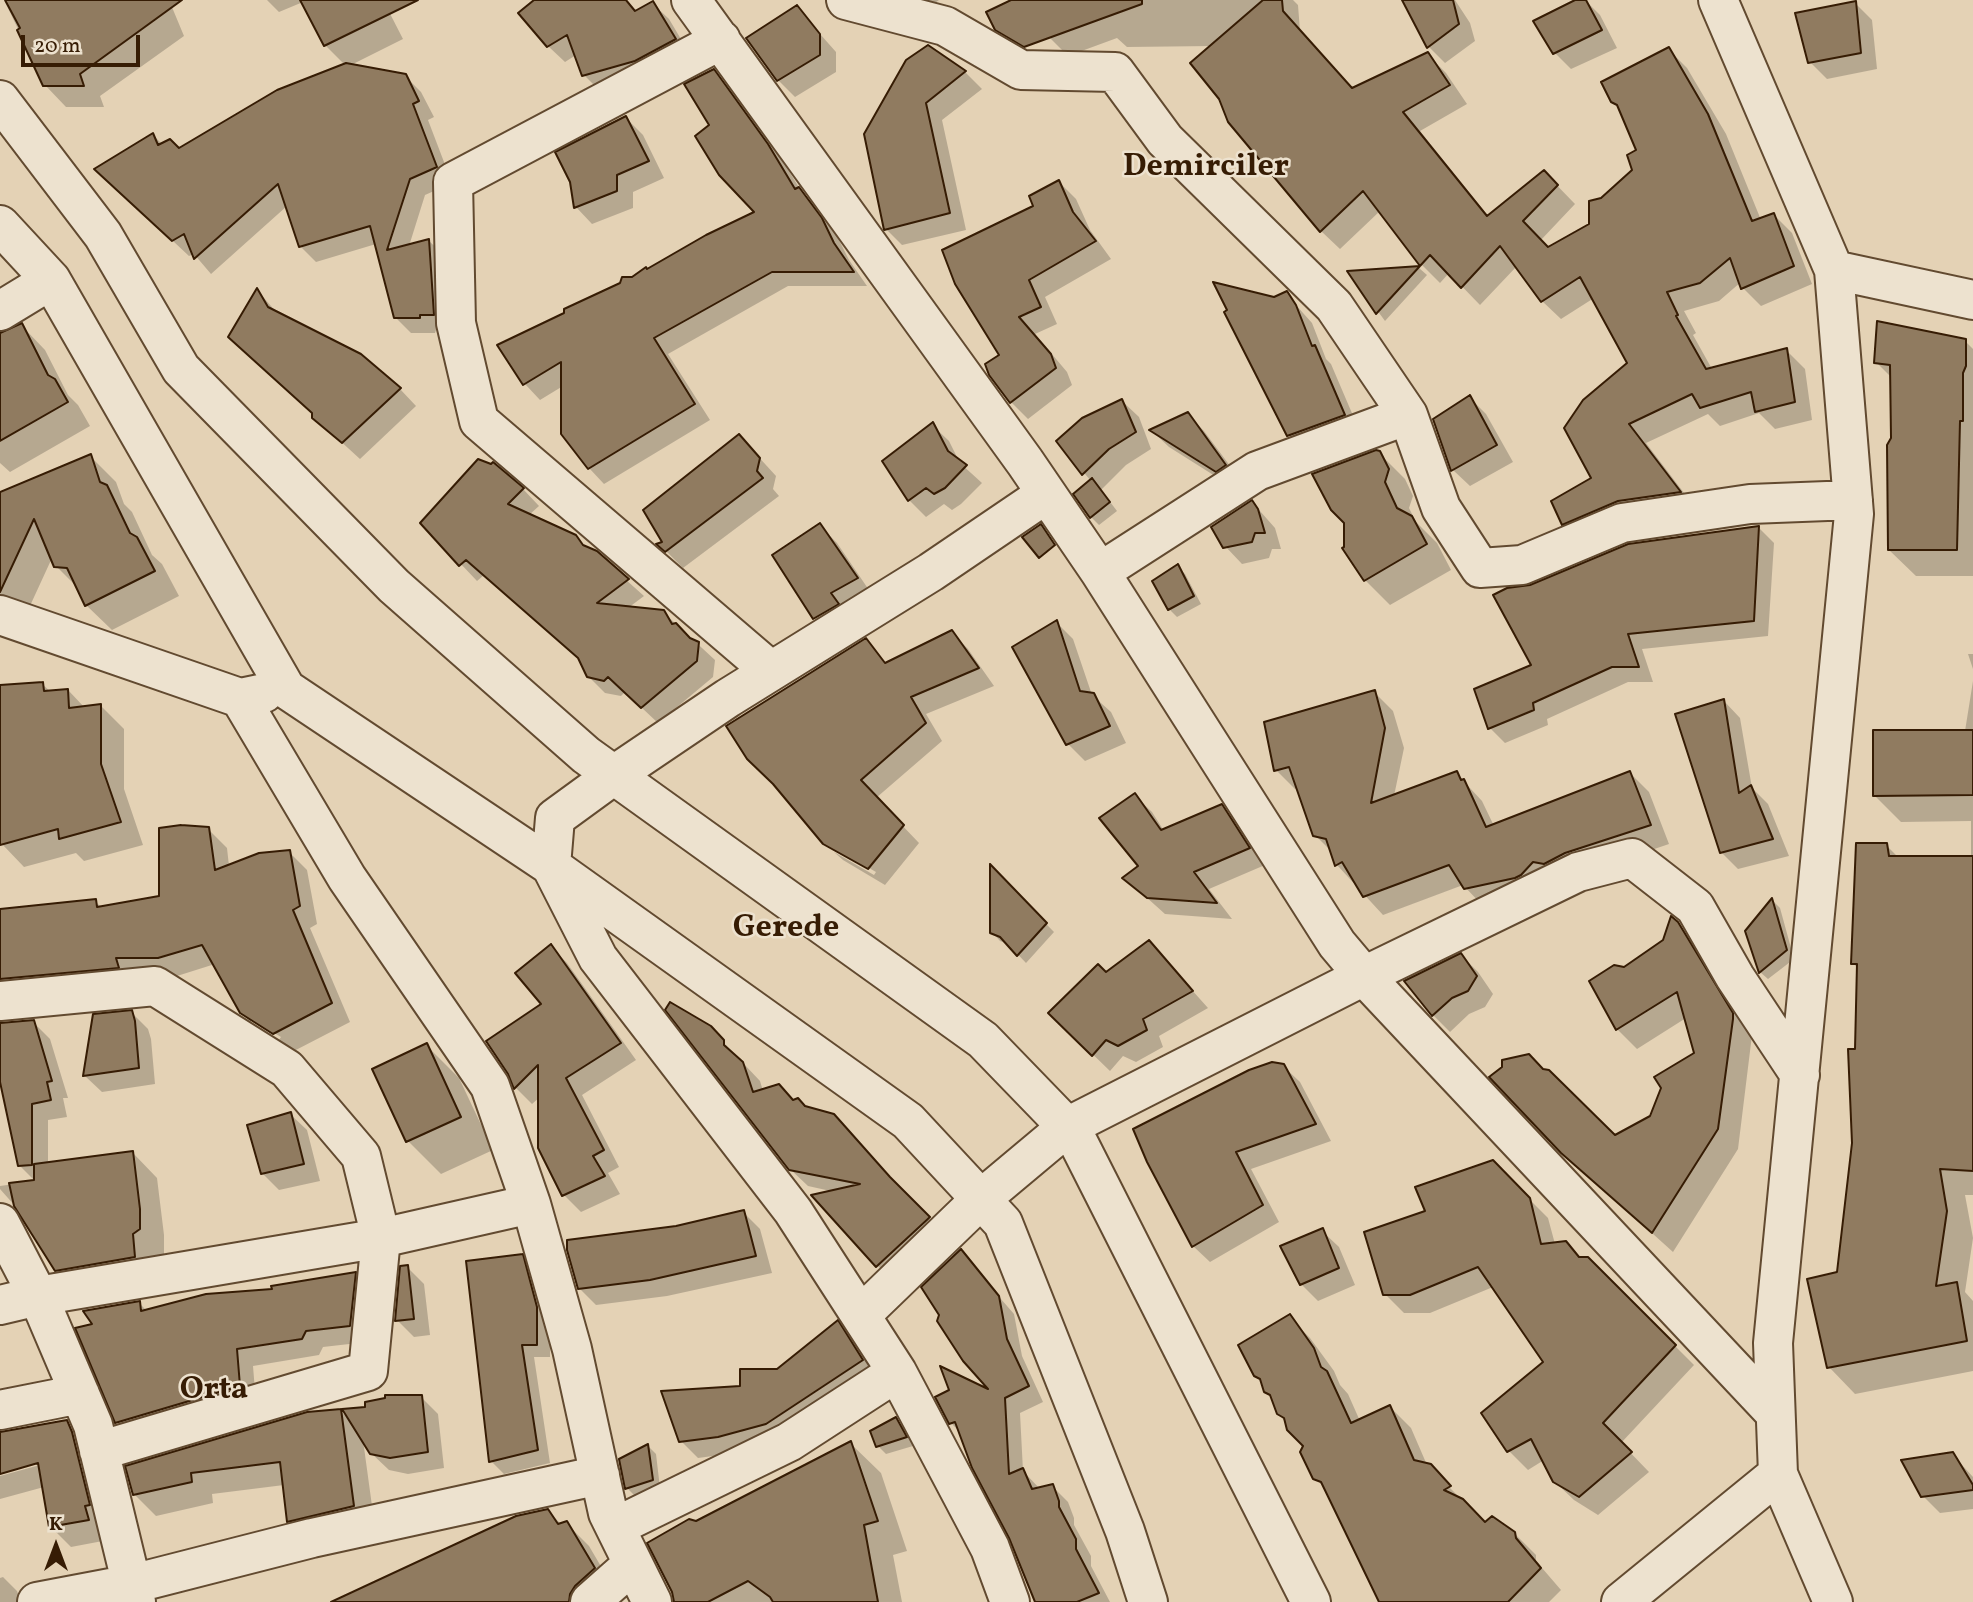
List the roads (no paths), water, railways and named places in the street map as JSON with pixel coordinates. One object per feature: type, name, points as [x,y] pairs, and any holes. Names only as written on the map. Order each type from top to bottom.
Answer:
[{"type":"street","points":[[846,0],[944,26],[1021,70],[1115,72],[1166,140],[1334,306],[1408,415],[1441,508],[1480,568],[1522,565],[1622,523],[1750,504],[1853,500]]},
{"type":"street","points":[[1718,0],[1834,270],[1853,500],[1853,528],[1773,1343],[1778,1474],[1833,1602]]},
{"type":"street","points":[[702,2],[721,40],[1100,572],[1337,944],[1364,976],[1774,1412]]},
{"type":"street","points":[[721,40],[453,182],[456,323],[479,421],[771,671]]},
{"type":"street","points":[[0,100],[103,235],[181,369],[394,586],[586,755],[983,1040],[1074,1134],[1311,1602]]},
{"type":"street","points":[[0,225],[51,280],[286,689],[551,866],[908,1121],[1003,1223],[1125,1531],[1148,1602]]},
{"type":"street","points":[[1834,270],[1973,300]]},
{"type":"street","points":[[0,311],[51,280]]},
{"type":"street","points":[[1100,572],[1257,471],[1408,415]]},
{"type":"street","points":[[1010,1602],[990,1548],[897,1372],[793,1211],[598,958],[551,866],[555,818],[614,775],[771,671],[932,572],[1046,494]]},
{"type":"street","points":[[0,615],[240,698],[286,689]]},
{"type":"street","points":[[240,698],[348,878],[490,1086],[531,1204],[572,1349],[608,1513],[652,1602]]},
{"type":"street","points":[[861,1315],[981,1199],[1067,1127],[1364,976],[1578,872],[1632,858],[1695,907],[1735,977],[1800,1075]]},
{"type":"street","points":[[0,1001],[155,986],[287,1069],[360,1156],[381,1238],[368,1371],[99,1451]]},
{"type":"street","points":[[0,1305],[38,1296],[381,1238],[531,1204]]},
{"type":"street","points":[[0,1223],[38,1296],[93,1425],[134,1593]]},
{"type":"street","points":[[615,1527],[789,1442],[897,1372]]},
{"type":"street","points":[[0,1410],[80,1394]]},
{"type":"street","points":[[1621,1602],[1778,1474]]},
{"type":"street","points":[[37,1602],[134,1593],[312,1538],[600,1475]]},
{"type":"street","points":[[590,1602],[633,1564]]},
{"type":"district","name":"Demirciler","points":[[1206,169]]},
{"type":"district","name":"Gerede","points":[[786,930]]},
{"type":"district","name":"Orta","points":[[214,1392]]}]
